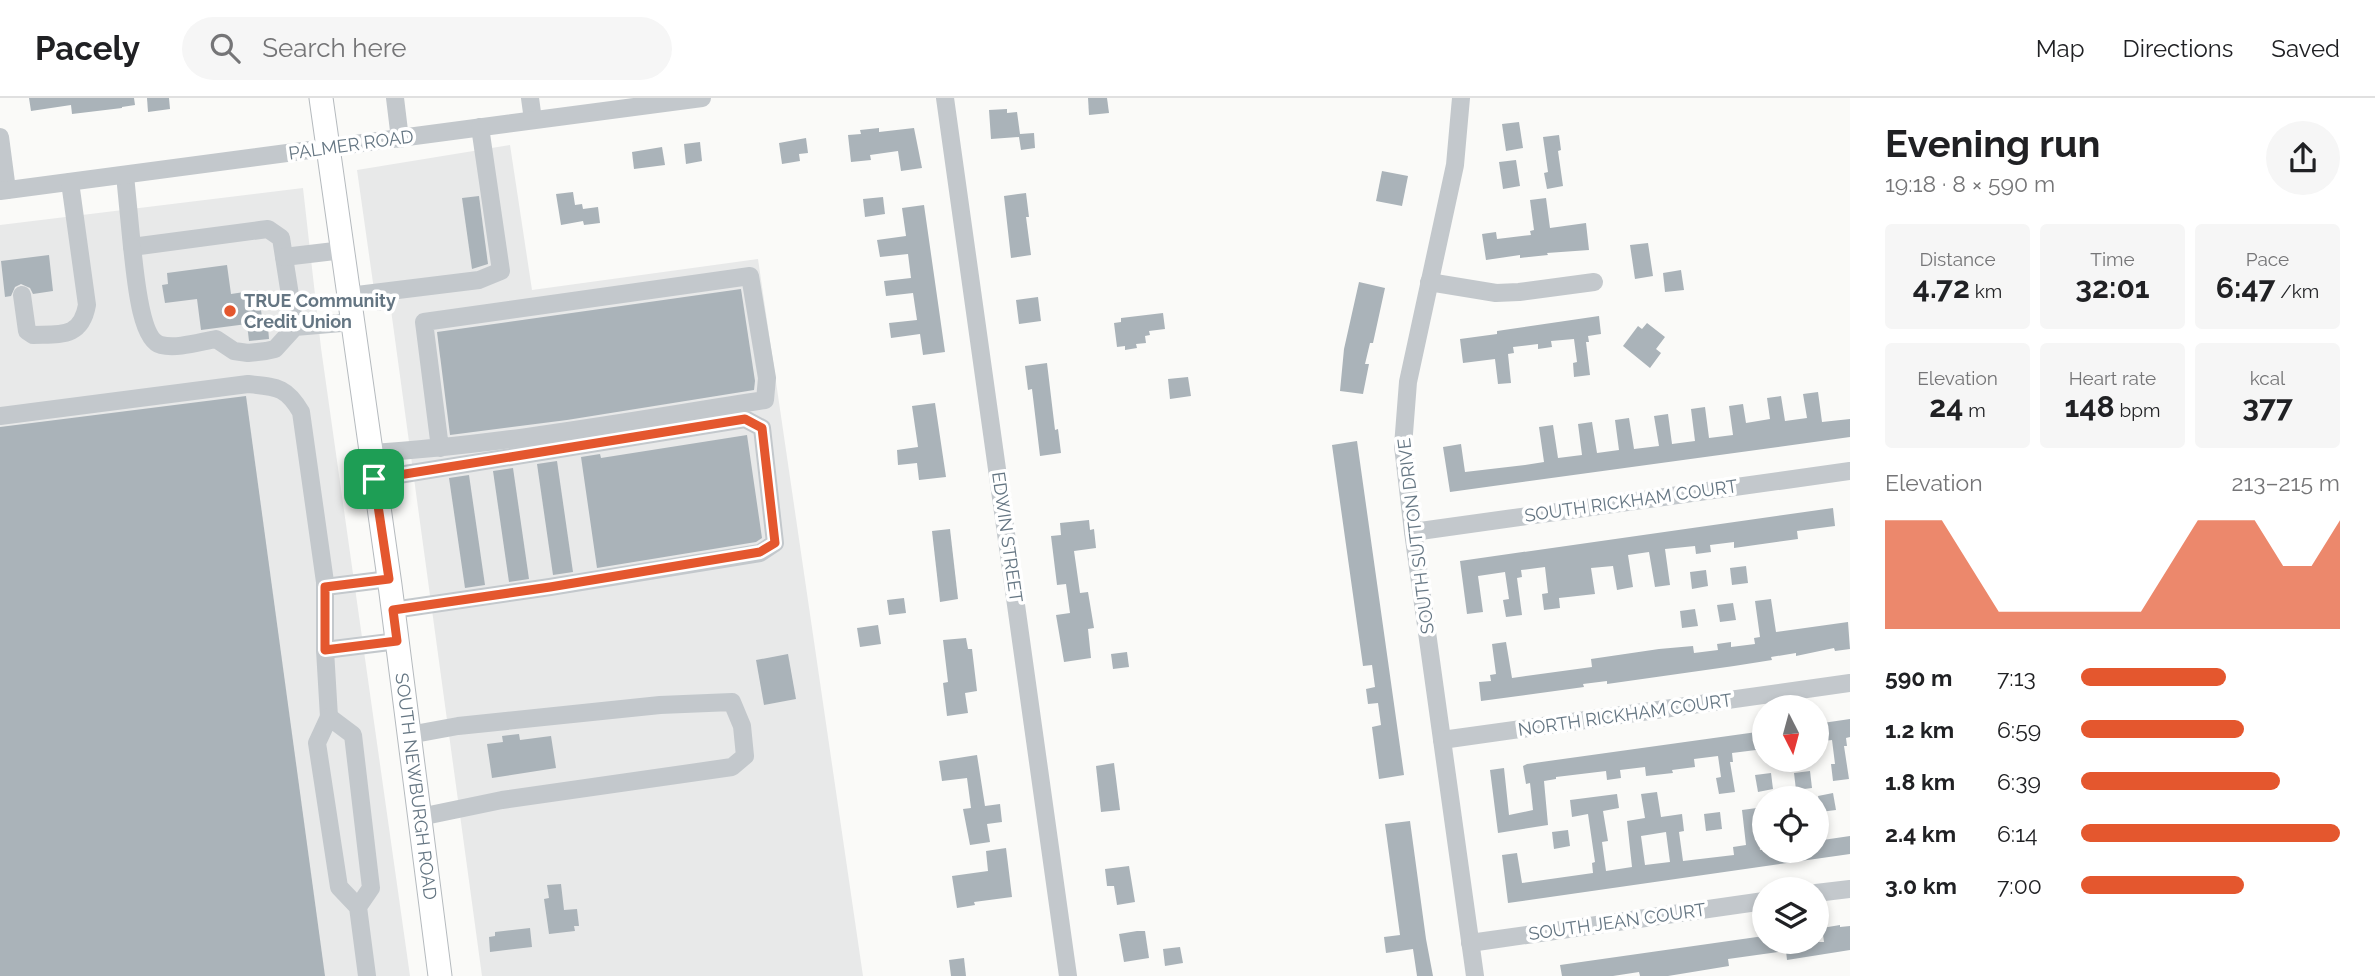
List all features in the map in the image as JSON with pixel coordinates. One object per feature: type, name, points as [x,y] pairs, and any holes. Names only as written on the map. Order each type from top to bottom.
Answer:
[{"type":"main road","name":"SOUTH NEWBURGH ROAD","points":[[321,98],[389,579],[440,976]]},
{"type":"street","points":[[395,98],[400,138]]},
{"type":"street","points":[[530,98],[533,120]]},
{"type":"street","name":"PALMER ROAD","points":[[3,190],[702,98]]},
{"type":"street","name":"EDWIN STREET","points":[[946,98],[1068,976]]},
{"type":"street","name":"SOUTH SUTTON DRIVE","points":[[1461,98],[1455,165],[1408,382],[1403,433],[1413,532],[1475,976]]},
{"type":"street","points":[[349,296],[479,280],[501,271],[480,127]]},
{"type":"street","points":[[0,137],[3,190]]},
{"type":"street","points":[[125,175],[143,320],[151,340],[159,345],[174,346],[216,339],[234,351],[248,353],[275,349],[295,327],[353,322]]},
{"type":"street","points":[[22,295],[27,331],[33,335],[67,332],[79,327],[84,318],[87,305],[70,182]]},
{"type":"street","points":[[132,247],[268,229],[281,238],[295,327]]},
{"type":"street","points":[[284,257],[343,250]]},
{"type":"street","points":[[370,453],[440,449],[765,400],[766,377],[750,276],[424,321],[440,449]]},
{"type":"street","points":[[1429,282],[1496,293],[1594,282]]},
{"type":"street","points":[[0,416],[248,384],[281,388],[293,397],[301,412],[325,587],[329,717],[317,743],[339,887],[358,907],[367,976]]},
{"type":"street","points":[[374,479],[745,419],[762,428],[775,543],[760,552],[393,610]]},
{"type":"street","name":"SOUTH RICKHAM COURT","points":[[1413,532],[1850,471]]},
{"type":"street","points":[[325,587],[389,579]]},
{"type":"street","points":[[325,650],[397,641]]},
{"type":"street","name":"NORTH RICKHAM COURT","points":[[1442,740],[1850,683]]},
{"type":"street","points":[[409,735],[458,726],[647,706],[732,702],[742,726],[745,757],[732,767],[502,800],[420,817]]},
{"type":"street","points":[[329,717],[353,735],[371,888],[358,907]]},
{"type":"street","points":[[1829,891],[1850,889]]},
{"type":"street","name":"SOUTH JEAN COURT","points":[[1470,943],[1752,903]]},
{"type":"shaded area","points":[[510,145],[532,290],[758,259],[863,976],[482,976],[391,310],[377,311],[357,170]]},
{"type":"shaded area","points":[[303,188],[321,348],[410,976],[0,976],[0,225]]},
{"type":"building","points":[[29,98],[134,98],[135,105],[72,114],[71,105],[31,111]]},
{"type":"building","points":[[147,98],[169,98],[170,109],[148,112]]},
{"type":"building","points":[[1088,98],[1107,98],[1109,113],[1089,115]]},
{"type":"building","points":[[1007,109],[1007,113],[1017,112],[1020,134],[1034,133],[1035,148],[1021,150],[1019,137],[991,139],[989,110]]},
{"type":"building","points":[[1519,122],[1523,148],[1506,151],[1502,124]]},
{"type":"building","points":[[879,128],[879,132],[914,128],[922,168],[901,171],[898,151],[870,155],[871,160],[851,162],[848,135],[861,134],[860,130]]},
{"type":"building","points":[[1559,135],[1561,150],[1558,151],[1563,186],[1547,189],[1544,173],[1548,172],[1543,137]]},
{"type":"building","points":[[806,138],[808,153],[799,154],[800,161],[782,164],[779,143]]},
{"type":"building","points":[[700,142],[702,161],[686,164],[684,144]]},
{"type":"building","points":[[662,147],[665,165],[634,169],[632,152]]},
{"type":"building","points":[[1516,160],[1520,186],[1503,189],[1499,162]]},
{"type":"building","points":[[1382,171],[1408,176],[1402,206],[1376,201]]},
{"type":"building","points":[[573,192],[575,205],[582,204],[583,209],[598,207],[600,223],[584,225],[583,221],[561,225],[556,194]]},
{"type":"building","points":[[1026,193],[1031,255],[1011,258],[1004,196]]},
{"type":"building","points":[[479,196],[488,264],[472,269],[462,198]]},
{"type":"building","points":[[883,197],[885,214],[865,217],[863,199]]},
{"type":"building","points":[[1546,198],[1550,228],[1586,223],[1589,250],[1486,260],[1482,234],[1496,232],[1497,239],[1531,235],[1530,231],[1534,230],[1530,200]]},
{"type":"building","points":[[924,205],[945,352],[923,355],[920,334],[891,338],[889,323],[917,320],[913,293],[886,296],[884,281],[911,278],[908,254],[880,257],[877,240],[906,236],[902,208]]},
{"type":"building","points":[[1648,243],[1653,276],[1635,279],[1630,245]]},
{"type":"building","points":[[49,255],[53,291],[33,294],[30,288],[21,284],[15,287],[11,296],[5,297],[1,261]]},
{"type":"building","name":"TRUE Community Credit Union","points":[[227,265],[231,294],[258,290],[262,317],[267,316],[269,339],[249,341],[247,324],[201,330],[197,299],[165,303],[162,285],[168,284],[167,273]]},
{"type":"building","points":[[1681,270],[1684,290],[1665,292],[1663,273]]},
{"type":"building","points":[[1359,282],[1385,288],[1373,343],[1370,343],[1365,364],[1369,364],[1363,394],[1340,391],[1344,349]]},
{"type":"building","points":[[741,289],[755,381],[754,390],[567,420],[450,435],[437,332]]},
{"type":"building","points":[[1038,297],[1041,321],[1019,324],[1016,300]]},
{"type":"building","points":[[1163,313],[1165,329],[1149,331],[1150,335],[1145,336],[1146,343],[1136,344],[1137,348],[1125,350],[1125,346],[1117,347],[1114,323],[1121,322],[1121,318]]},
{"type":"building","points":[[1599,316],[1601,334],[1588,336],[1589,342],[1586,342],[1590,375],[1574,377],[1573,363],[1577,362],[1574,339],[1551,341],[1552,347],[1538,349],[1538,344],[1513,347],[1514,353],[1508,354],[1511,383],[1498,384],[1495,359],[1463,363],[1460,339]]},
{"type":"building","points":[[1647,323],[1665,337],[1656,349],[1661,353],[1650,368],[1623,346],[1638,326],[1642,329]]},
{"type":"building","points":[[1047,363],[1055,430],[1058,429],[1061,453],[1040,456],[1032,389],[1028,390],[1025,366]]},
{"type":"building","points":[[1188,377],[1191,396],[1170,399],[1168,379]]},
{"type":"building","points":[[1818,392],[1822,422],[1850,419],[1850,437],[1450,492],[1443,447],[1461,444],[1465,472],[1525,465],[1544,462],[1539,427],[1553,425],[1558,458],[1582,455],[1578,424],[1592,422],[1597,453],[1619,450],[1615,420],[1629,418],[1634,449],[1659,446],[1654,416],[1668,414],[1672,444],[1695,441],[1691,409],[1705,407],[1709,438],[1733,435],[1729,406],[1743,404],[1746,423],[1770,419],[1767,398],[1781,396],[1785,421],[1807,418],[1803,394]]},
{"type":"building","points":[[246,396],[325,976],[0,976],[0,427]]},
{"type":"building","points":[[935,403],[946,477],[919,480],[917,463],[898,465],[897,450],[918,447],[912,406]]},
{"type":"building","points":[[747,435],[762,538],[756,542],[597,568],[581,457],[600,454],[601,458]]},
{"type":"building","points":[[1357,441],[1404,775],[1379,779],[1372,727],[1381,725],[1378,703],[1368,704],[1366,689],[1375,687],[1372,665],[1363,666],[1332,445]]},
{"type":"building","points":[[557,461],[573,572],[553,575],[537,464]]},
{"type":"building","points":[[513,468],[529,579],[509,582],[493,471]]},
{"type":"building","points":[[469,475],[485,585],[465,588],[449,478]]},
{"type":"building","points":[[1833,508],[1835,526],[1797,531],[1798,539],[1734,548],[1734,542],[1710,545],[1711,552],[1696,554],[1695,546],[1665,549],[1670,585],[1655,587],[1649,552],[1628,555],[1633,587],[1617,590],[1613,566],[1591,568],[1595,594],[1559,598],[1560,608],[1544,610],[1542,594],[1548,593],[1545,567],[1521,570],[1522,577],[1517,578],[1522,615],[1506,617],[1503,600],[1509,599],[1505,572],[1478,576],[1483,612],[1467,614],[1460,561]]},
{"type":"building","points":[[1089,520],[1090,530],[1094,529],[1096,548],[1074,551],[1080,593],[1088,592],[1094,628],[1088,629],[1091,658],[1064,662],[1056,615],[1070,613],[1066,584],[1057,585],[1051,536],[1061,535],[1060,523]]},
{"type":"building","points":[[950,529],[958,599],[940,602],[932,531]]},
{"type":"building","points":[[1746,566],[1748,583],[1732,585],[1730,568]]},
{"type":"building","points":[[1706,570],[1708,586],[1692,589],[1690,572]]},
{"type":"building","points":[[904,598],[906,613],[889,615],[887,600]]},
{"type":"building","points":[[1771,599],[1776,632],[1848,622],[1850,649],[1835,651],[1834,648],[1796,656],[1796,653],[1734,666],[1607,684],[1607,681],[1583,684],[1584,687],[1481,701],[1479,682],[1491,681],[1490,675],[1496,674],[1492,644],[1506,642],[1512,678],[1592,667],[1591,659],[1659,649],[1693,646],[1694,653],[1718,650],[1717,644],[1731,642],[1731,647],[1755,644],[1754,638],[1760,637],[1755,601]]},
{"type":"building","points":[[1733,603],[1736,620],[1720,622],[1717,605]]},
{"type":"building","points":[[1695,609],[1698,626],[1682,628],[1680,611]]},
{"type":"building","points":[[878,625],[881,644],[860,647],[857,628]]},
{"type":"building","points":[[966,638],[968,649],[972,649],[977,691],[965,693],[968,713],[947,716],[943,683],[948,682],[943,640]]},
{"type":"building","points":[[1127,652],[1129,667],[1113,669],[1111,654]]},
{"type":"building","points":[[788,654],[796,699],[764,705],[756,660]]},
{"type":"building","points":[[1850,719],[1850,737],[1846,738],[1847,746],[1844,746],[1849,779],[1833,781],[1831,764],[1835,764],[1832,740],[1829,740],[1829,722]]},
{"type":"building","points":[[1752,733],[1752,750],[1732,753],[1733,762],[1730,762],[1735,792],[1719,794],[1716,778],[1721,777],[1718,756],[1694,759],[1695,767],[1672,770],[1673,773],[1646,776],[1645,767],[1620,770],[1621,778],[1607,780],[1606,771],[1556,777],[1544,781],[1548,825],[1498,833],[1490,770],[1504,768],[1509,815],[1533,810],[1530,783],[1526,784],[1523,766]]},
{"type":"building","points":[[519,734],[520,740],[551,736],[556,768],[492,778],[487,744],[503,742],[502,736]]},
{"type":"building","points":[[977,755],[985,806],[1000,804],[1002,822],[987,824],[990,842],[970,845],[963,809],[971,808],[967,778],[942,781],[939,761]]},
{"type":"building","points":[[1114,763],[1120,810],[1101,812],[1096,766]]},
{"type":"building","points":[[1810,772],[1812,786],[1796,786],[1794,773]]},
{"type":"building","points":[[1771,773],[1773,786],[1757,786],[1755,775]]},
{"type":"building","points":[[1657,792],[1661,817],[1682,814],[1684,831],[1679,832],[1683,861],[1734,855],[1733,847],[1746,845],[1742,810],[1752,809],[1752,863],[1787,863],[1508,903],[1502,855],[1517,853],[1522,883],[1593,873],[1592,863],[1595,862],[1588,814],[1572,817],[1570,800],[1617,794],[1619,808],[1603,811],[1608,841],[1602,842],[1606,871],[1632,867],[1627,821],[1645,818],[1641,794]],"holes":[[[1666,832],[1670,862],[1645,865],[1641,836]]]},
{"type":"building","points":[[1833,793],[1836,810],[1829,811],[1829,794]]},
{"type":"building","points":[[1720,812],[1722,829],[1706,831],[1704,814]]},
{"type":"building","points":[[1410,821],[1433,976],[1417,976],[1413,949],[1386,953],[1384,937],[1400,935],[1385,824]]},
{"type":"building","points":[[1568,830],[1570,846],[1554,849],[1552,832]]},
{"type":"building","points":[[1850,836],[1850,854],[1829,857],[1829,839]]},
{"type":"building","points":[[1006,848],[1012,897],[974,902],[975,905],[957,908],[952,876],[988,871],[986,851]]},
{"type":"building","points":[[1129,866],[1135,902],[1117,905],[1114,886],[1107,886],[1105,869]]},
{"type":"building","points":[[561,884],[564,910],[577,909],[579,926],[574,926],[575,931],[549,934],[544,899],[549,898],[547,885]]},
{"type":"building","points":[[1850,926],[1850,950],[1829,953],[1829,927]]},
{"type":"building","points":[[530,928],[532,947],[490,952],[489,937],[495,936],[495,932]]},
{"type":"building","points":[[1145,931],[1149,958],[1124,962],[1119,934]]},
{"type":"building","points":[[1752,938],[1752,954],[1764,954],[1728,959],[1729,966],[1668,976],[1640,976],[1639,972],[1613,976],[1562,976],[1560,965]]},
{"type":"building","points":[[1180,947],[1183,963],[1165,966],[1163,949]]},
{"type":"building","points":[[1786,954],[1825,954],[1787,960]]},
{"type":"building","points":[[964,958],[966,976],[951,976],[949,960]]},
{"type":"place","name":"TRUE Community Credit Union","points":[[230,311]]},
{"type":"route","points":[[745,419],[762,428],[775,543],[760,552],[393,610],[397,641],[325,650],[325,587],[389,579],[374,479],[745,419]]}]
